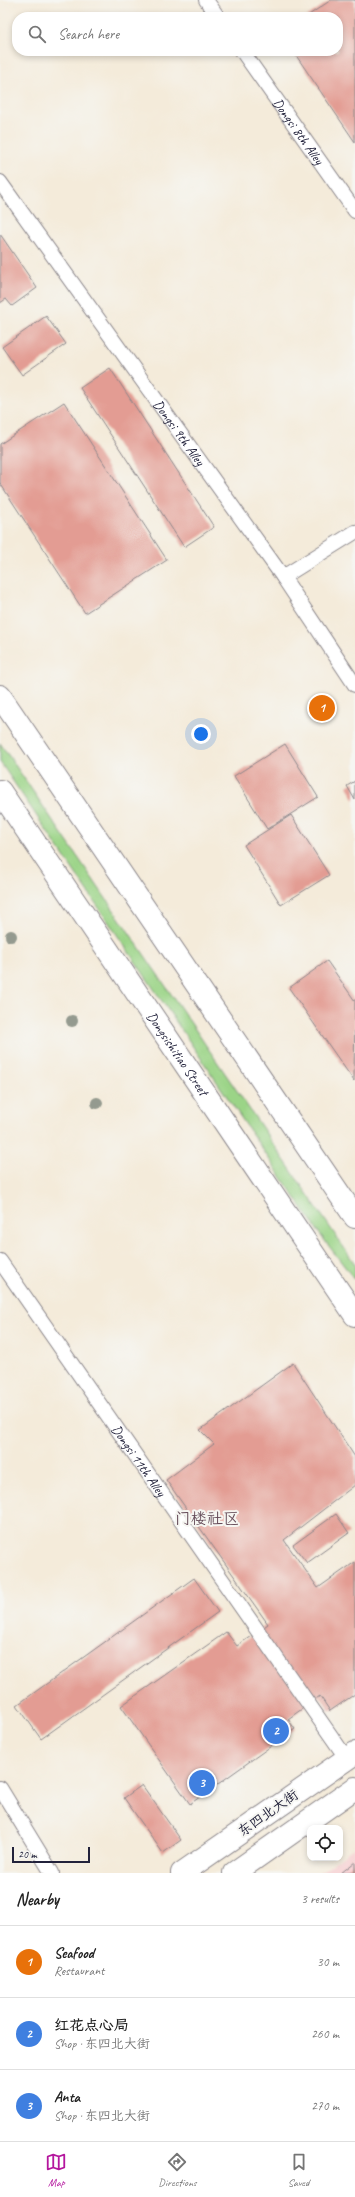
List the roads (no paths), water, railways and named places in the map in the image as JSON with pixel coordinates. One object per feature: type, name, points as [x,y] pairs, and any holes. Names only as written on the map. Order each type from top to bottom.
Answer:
[{"type":"main road","points":[[0,696],[355,1217]]},
{"type":"main road","name":"Dongsishitiao Street","points":[[0,791],[355,1315]]},
{"type":"main road","name":"东四北大街","points":[[182,1873],[351,1756]]},
{"type":"main road","points":[[234,1873],[355,1788]]},
{"type":"lane","points":[[206,0],[214,12]]},
{"type":"lane","name":"Dongsi 8th Alley","points":[[246,56],[355,212]]},
{"type":"lane","name":"Dongsi 9th Alley","points":[[0,182],[283,577],[355,685]]},
{"type":"lane","points":[[283,577],[355,532]]},
{"type":"lane","name":"Dongsi 11th Alley","points":[[0,1261],[351,1756]]},
{"type":"lane","points":[[0,1788],[52,1873]]},
{"type":"place","name":"Seafood","points":[[322,708]]},
{"type":"place","name":"红花点心局","points":[[276,1731]]},
{"type":"place","name":"Anta","points":[[202,1783]]},
{"type":"district","name":"门楼社区","points":[[207,1519]]}]
